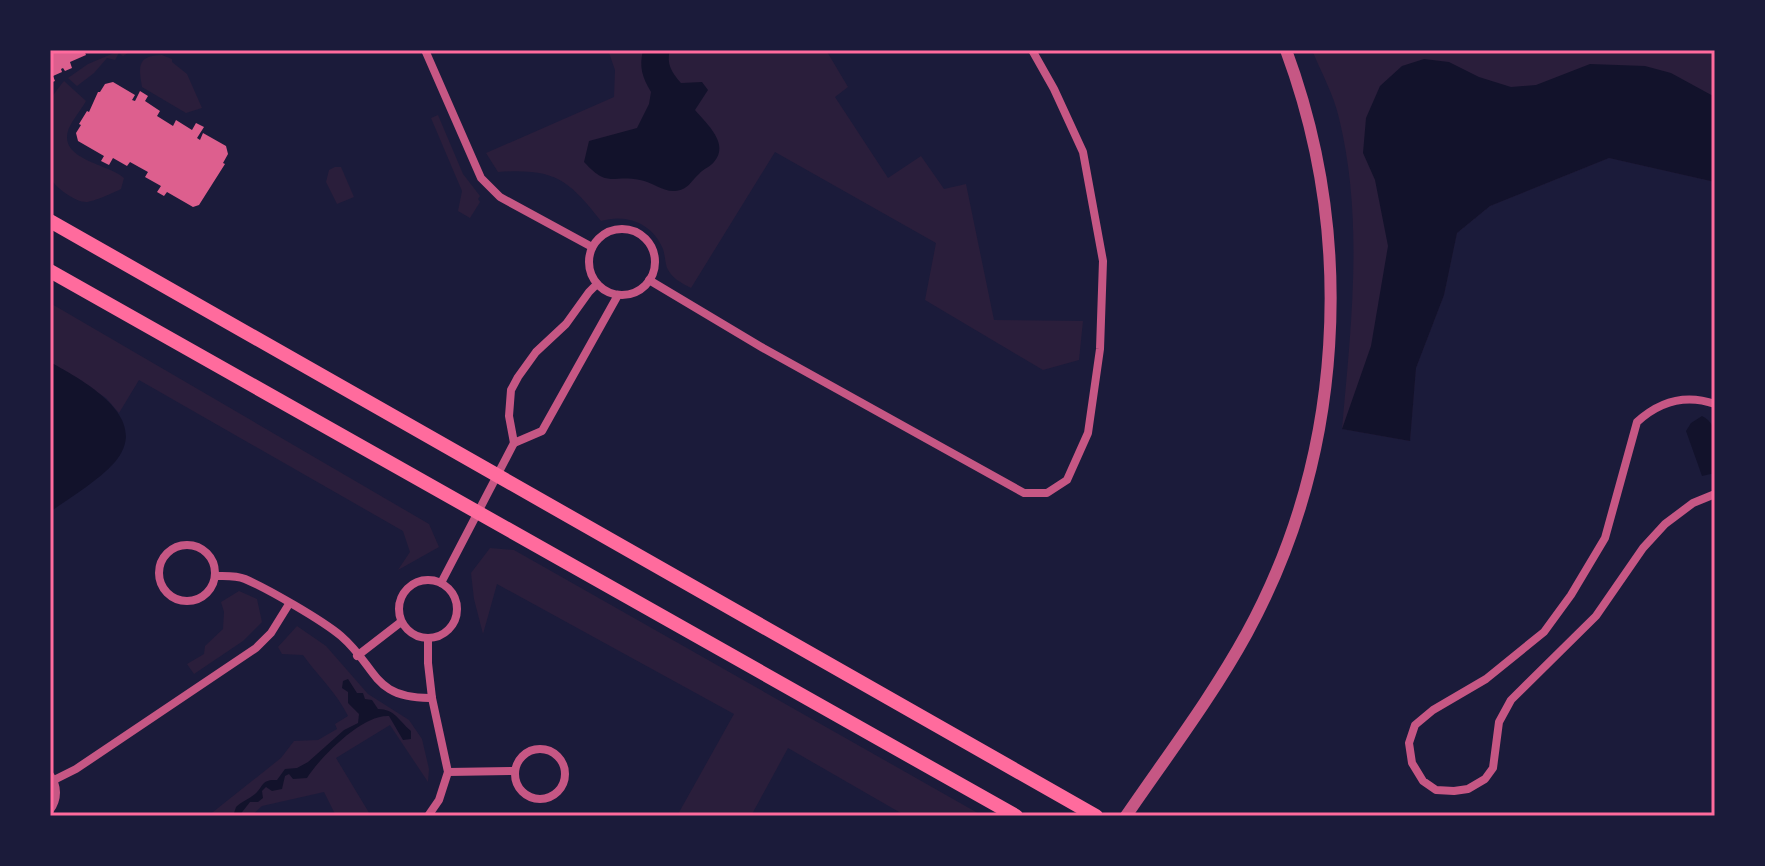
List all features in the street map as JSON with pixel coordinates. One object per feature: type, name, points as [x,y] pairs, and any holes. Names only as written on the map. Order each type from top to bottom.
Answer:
[{"type":"main road","points":[[50,221],[1096,816]]},
{"type":"main road","points":[[50,271],[1016,816]]},
{"type":"street","points":[[425,50],[481,178],[500,197],[592,247]]},
{"type":"street","points":[[649,280],[777,356],[1024,493],[1047,493],[1067,480],[1088,433],[1100,349],[1103,261],[1083,152],[1032,50]]},
{"type":"street","points":[[1126,816],[1221,677],[1247,632],[1286,545],[1316,448],[1326,395],[1331,295],[1329,233],[1309,123],[1286,50]]},
{"type":"street","points":[[618,229],[638,234],[646,241],[655,260],[649,280],[636,292],[618,295],[597,284],[589,266],[592,247],[599,238],[618,229]]},
{"type":"street","points":[[441,583],[514,443],[509,416],[511,390],[536,352],[566,324],[597,284]]},
{"type":"street","points":[[514,443],[542,431],[618,295]]},
{"type":"street","points":[[1715,404],[1685,398],[1650,410],[1637,422],[1605,538],[1553,620],[1515,658],[1433,710],[1415,725],[1409,743],[1412,763],[1423,781],[1436,790],[1454,791],[1468,789],[1485,779],[1493,768],[1499,722],[1511,700],[1596,616],[1643,548],[1665,524],[1693,503],[1715,494]]},
{"type":"street","points":[[188,545],[205,552],[215,576],[207,593],[190,601],[172,597],[160,582],[159,573],[165,556],[179,546],[188,545]]},
{"type":"street","points":[[215,576],[242,577],[341,636],[390,691],[409,699],[432,698]]},
{"type":"street","points":[[423,580],[441,583],[454,597],[456,616],[446,632],[428,638],[412,634],[401,622],[399,604],[407,588],[423,580]]},
{"type":"street","points":[[50,810],[56,798],[52,778],[76,769],[256,648],[271,633],[289,604]]},
{"type":"street","points":[[357,656],[401,622]]},
{"type":"street","points":[[428,638],[432,698],[448,772],[439,800],[428,816]]},
{"type":"street","points":[[545,748],[560,757],[566,772],[561,788],[555,794],[539,799],[531,798],[518,787],[515,771],[517,762],[528,750],[545,748]]},
{"type":"street","points":[[448,772],[515,771]]},
{"type":"shaded area","points":[[121,50],[133,50],[123,56],[119,53],[115,60],[107,58],[77,86],[68,78],[88,64]]},
{"type":"shaded area","points":[[608,50],[826,50],[848,87],[835,97],[888,178],[921,156],[944,189],[966,184],[994,320],[1083,321],[1079,360],[1043,370],[925,300],[936,243],[775,152],[691,288],[669,272],[659,240],[646,227],[620,218],[601,221],[579,195],[558,179],[533,172],[498,172],[486,153],[614,97],[615,70]]},
{"type":"shaded area","points":[[643,50],[670,50],[671,68],[681,83],[702,82],[708,90],[695,110],[715,134],[718,155],[712,164],[679,190],[666,190],[640,180],[605,178],[584,162],[589,141],[637,128],[649,104],[651,92],[642,72]]},
{"type":"shaded area","points":[[1312,50],[1715,50],[1715,182],[1609,158],[1490,206],[1457,233],[1444,295],[1416,368],[1410,441],[1342,429],[1353,274],[1351,195],[1337,109]]},
{"type":"shaded area","points":[[162,55],[172,59],[187,74],[202,108],[186,113],[142,87],[140,74],[143,60]]},
{"type":"shaded area","points":[[1424,59],[1449,62],[1479,77],[1511,87],[1536,85],[1590,64],[1645,66],[1671,73],[1715,97],[1715,182],[1609,158],[1490,206],[1457,233],[1444,295],[1416,368],[1410,441],[1342,429],[1371,346],[1388,246],[1375,180],[1363,153],[1366,118],[1380,86],[1402,66]]},
{"type":"shaded area","points":[[64,81],[86,101],[69,128],[67,139],[70,147],[86,160],[124,178],[121,189],[89,202],[72,197],[51,178],[50,101]]},
{"type":"shaded area","points":[[438,115],[463,174],[480,196],[480,202],[470,218],[458,211],[462,191],[431,118]]},
{"type":"shaded area","points":[[341,167],[354,197],[337,204],[326,182],[329,170]]},
{"type":"shaded area","points":[[50,303],[429,524],[439,547],[398,570],[410,552],[403,531],[139,380],[119,413],[106,398],[50,362]]},
{"type":"shaded area","points":[[50,362],[109,402],[120,415],[125,430],[124,446],[115,462],[50,512]]},
{"type":"shaded area","points":[[1702,416],[1715,433],[1716,449],[1715,473],[1702,476],[1686,431],[1691,423]]},
{"type":"shaded area","points":[[490,548],[514,550],[983,816],[906,816],[788,748],[751,816],[677,816],[734,714],[497,584],[483,634],[471,573]]},
{"type":"shaded area","points":[[239,591],[257,599],[262,622],[243,641],[194,674],[187,664],[204,654],[205,646],[223,629],[221,602]]},
{"type":"shaded area","points":[[297,626],[326,646],[368,694],[409,720],[422,739],[429,769],[428,782],[390,725],[336,758],[371,816],[336,816],[324,792],[262,806],[251,816],[208,816],[281,758],[294,741],[318,740],[337,729],[335,724],[348,716],[303,655],[282,654],[278,647]]},
{"type":"shaded area","points":[[348,679],[357,693],[363,693],[365,699],[372,700],[378,709],[396,716],[411,731],[411,739],[403,740],[389,716],[367,722],[332,748],[307,778],[285,776],[282,789],[272,791],[266,787],[262,791],[263,798],[250,802],[239,816],[233,816],[236,807],[255,794],[265,782],[277,780],[285,769],[297,768],[308,762],[344,730],[358,723],[359,714],[348,703],[348,692],[342,688],[343,681]]},
{"type":"building","points":[[50,50],[84,50],[86,55],[70,62],[72,68],[61,69],[62,72],[53,76],[55,81],[50,83]]},
{"type":"building","points":[[113,82],[135,95],[132,100],[135,101],[140,91],[148,96],[145,101],[160,111],[157,116],[173,126],[176,120],[192,130],[196,123],[204,127],[197,138],[200,140],[203,133],[226,146],[228,154],[225,164],[199,205],[193,207],[167,192],[164,196],[157,192],[161,186],[145,177],[148,172],[130,162],[127,166],[113,158],[109,165],[101,161],[104,156],[78,141],[76,133],[79,124],[89,112],[98,92],[105,84]]}]
